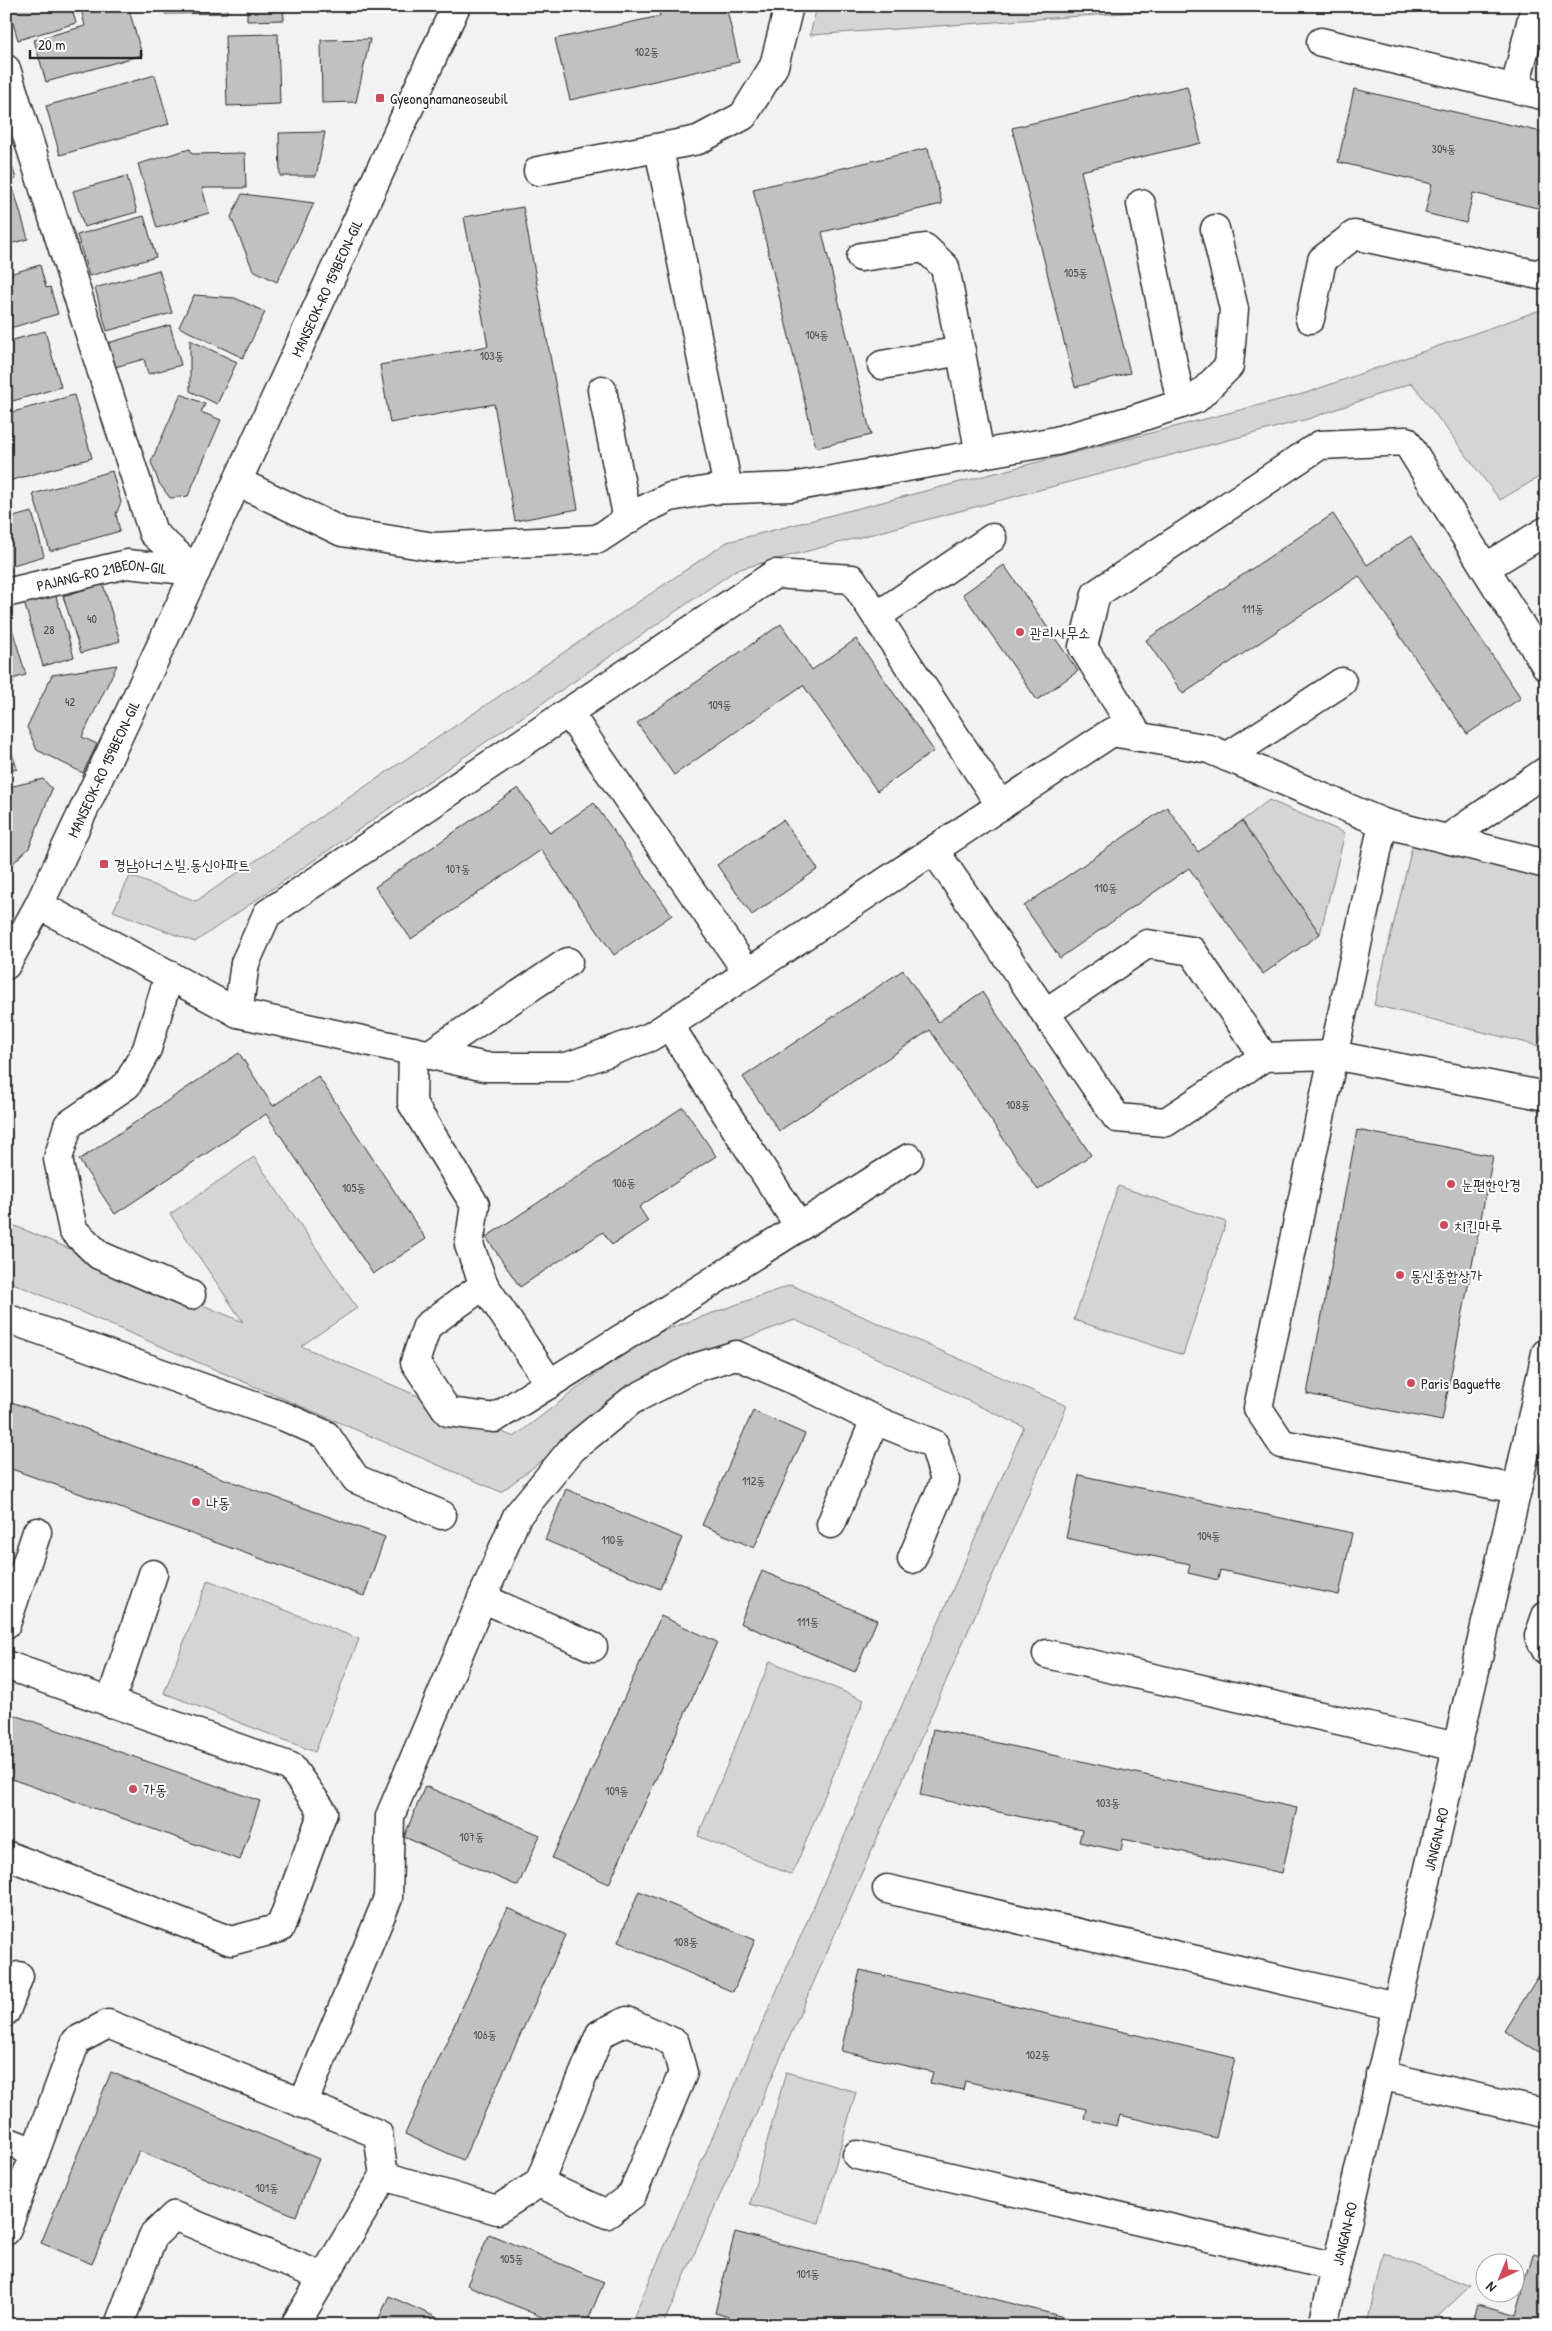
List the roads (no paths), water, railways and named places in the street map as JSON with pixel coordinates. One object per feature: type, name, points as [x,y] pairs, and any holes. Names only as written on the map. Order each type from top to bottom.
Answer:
[{"type":"street","name":"MANSEOK-RO 159BEON-GIL","points":[[6,966],[39,906],[238,482],[456,6]]},
{"type":"street","points":[[538,171],[698,140],[743,116],[774,66],[789,6]]},
{"type":"street","points":[[1515,88],[1534,6]]},
{"type":"street","points":[[1321,42],[1546,96]]},
{"type":"street","points":[[6,69],[154,533],[196,571]]},
{"type":"street","points":[[659,149],[728,488]]},
{"type":"street","points":[[1141,204],[1181,404]]},
{"type":"street","points":[[238,482],[342,532],[434,547],[598,540],[628,520],[670,497],[728,488],[792,487],[1056,440],[1132,420],[1196,399],[1229,366],[1234,309],[1215,229]]},
{"type":"street","points":[[1310,319],[1322,260],[1354,235],[1539,274],[1546,270]]},
{"type":"street","points":[[861,257],[925,248],[945,267],[980,455]]},
{"type":"street","points":[[882,365],[961,351]]},
{"type":"street","points":[[602,390],[628,520]]},
{"type":"street","points":[[1139,737],[1083,646],[1096,594],[1320,445],[1406,441],[1485,568],[1538,634],[1546,666]]},
{"type":"street","points":[[1485,568],[1546,531]]},
{"type":"street","points":[[877,616],[992,538]]},
{"type":"street","name":"PAJANG-RO 21BEON-GIL","points":[[6,593],[126,564],[196,571]]},
{"type":"street","points":[[238,1013],[245,963],[267,914],[775,574],[852,579],[1002,806]]},
{"type":"street","points":[[1227,756],[1342,682]]},
{"type":"street","points":[[568,712],[748,973]]},
{"type":"street","points":[[39,906],[169,974],[238,1013],[486,1067],[567,1067],[650,1037],[1112,732],[1209,749],[1383,823],[1546,864]]},
{"type":"street","points":[[1447,839],[1546,771]]},
{"type":"street","points":[[1383,823],[1258,1408],[1282,1444],[1517,1489]]},
{"type":"street","points":[[934,850],[1117,1118],[1166,1122],[1264,1057],[1334,1055],[1546,1096]]},
{"type":"street","points":[[1045,1013],[1147,944],[1192,951],[1264,1057]]},
{"type":"street","points":[[550,1384],[484,1285],[469,1245],[475,1206],[412,1103],[422,1052],[568,962]]},
{"type":"street","points":[[169,974],[147,1049],[128,1085],[68,1125],[58,1159],[73,1230],[99,1255],[191,1295]]},
{"type":"street","points":[[669,1025],[799,1226]]},
{"type":"street","points":[[484,1285],[427,1326],[415,1362],[448,1412],[495,1418],[909,1158]]},
{"type":"street","points":[[6,1318],[285,1417],[326,1435],[356,1479],[442,1514]]},
{"type":"street","name":"JANGAN-RO","points":[[1323,2325],[1517,1489],[1546,1353]]},
{"type":"street","points":[[302,2104],[388,1898],[390,1816],[517,1516],[572,1450],[632,1400],[694,1368],[736,1355],[803,1384],[875,1420],[934,1444],[945,1480],[912,1559]]},
{"type":"street","points":[[831,1524],[875,1420]]},
{"type":"street","points":[[6,1624],[37,1532]]},
{"type":"street","points":[[110,1702],[153,1574]]},
{"type":"street","points":[[482,1598],[593,1647]]},
{"type":"street","points":[[1546,1616],[1539,1636],[1546,1650]]},
{"type":"street","points":[[1047,1654],[1457,1747]]},
{"type":"street","points":[[6,1665],[290,1767],[323,1812],[280,1928],[231,1941],[6,1855]]},
{"type":"street","points":[[887,1889],[1396,2006]]},
{"type":"street","points":[[6,2011],[19,1976]]},
{"type":"street","points":[[384,2176],[497,2210],[539,2183],[600,2034],[628,2021],[675,2043],[683,2073],[632,2195],[607,2214],[539,2183]]},
{"type":"street","points":[[6,2231],[76,2041],[108,2024],[378,2134],[384,2176],[295,2325]]},
{"type":"street","points":[[1380,2075],[1540,2112],[1546,2109]]},
{"type":"street","points":[[6,2141],[35,2152]]},
{"type":"street","points":[[856,2155],[1336,2267]]},
{"type":"street","points":[[121,2325],[120,2322],[153,2236],[174,2216],[323,2277]]},
{"type":"place","name":"Gyeongnamaneoseubil","points":[[380,98]]},
{"type":"place","name":"관리사무소","points":[[1020,632]]},
{"type":"place","name":"경남아너스빌.동신아파트","points":[[104,864]]},
{"type":"place","name":"눈편한안경","points":[[1451,1184]]},
{"type":"place","name":"치킨마루","points":[[1444,1225]]},
{"type":"place","name":"동신종합상가","points":[[1400,1275]]},
{"type":"place","name":"Paris Baguette","points":[[1411,1383]]},
{"type":"place","name":"나동","points":[[196,1502]]},
{"type":"place","name":"가동","points":[[133,1789]]}]
